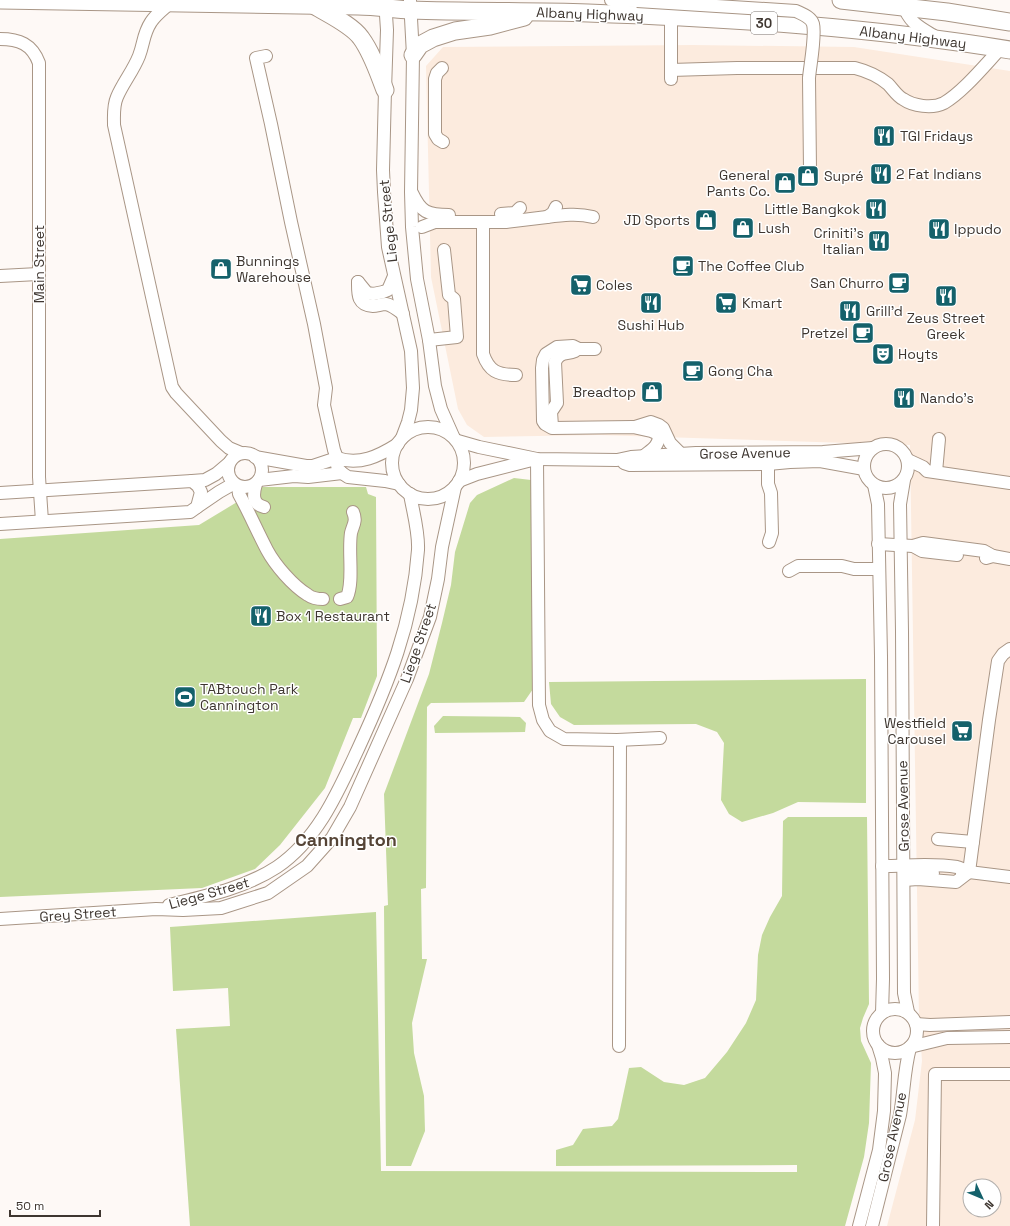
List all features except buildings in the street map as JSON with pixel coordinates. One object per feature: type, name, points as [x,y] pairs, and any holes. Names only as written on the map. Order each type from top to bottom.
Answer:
[{"type":"highway","name":"Albany Highway","points":[[0,0],[369,6],[385,4],[671,17],[788,24],[883,33],[1005,49]]},
{"type":"highway","name":"Albany Highway","points":[[840,0],[905,9],[947,12],[1010,22]]},
{"type":"highway","points":[[313,5],[344,23],[361,36],[368,48],[385,90]]},
{"type":"highway","points":[[412,55],[420,45],[433,38],[455,31],[490,26],[546,12]]},
{"type":"street","points":[[611,0],[796,11],[806,15],[813,23],[814,35],[809,78],[810,170]]},
{"type":"street","points":[[931,0],[947,12]]},
{"type":"street","points":[[172,2],[152,20],[146,30],[142,49],[117,98],[114,111],[114,125],[174,390],[220,441],[229,448],[255,457],[306,466],[313,466],[337,458],[343,460],[360,461],[385,452],[413,430],[427,426],[441,429],[455,439],[464,454],[464,470],[457,484],[444,496],[437,498],[423,498],[410,494],[399,484],[393,471],[392,464],[394,450],[400,441]]},
{"type":"street","name":"Liege Street","points":[[385,4],[387,30],[383,170],[388,247],[411,351],[413,388],[409,416],[400,441]]},
{"type":"street","name":"Liege Street","points":[[410,5],[412,55],[411,192],[417,227],[417,279],[429,340],[435,386],[442,409],[455,439]]},
{"type":"street","points":[[905,9],[917,26],[940,40]]},
{"type":"street","points":[[671,17],[671,75],[737,68],[855,68],[867,71],[878,77],[888,84],[901,98],[911,103],[927,107],[943,104],[1005,49]]},
{"type":"street","name":"Main Street","points":[[0,39],[12,39],[23,43],[33,50],[39,63],[39,477],[42,521]]},
{"type":"street","points":[[266,56],[256,58],[267,90],[275,123],[318,323],[326,388],[324,405],[337,458],[338,469],[348,477],[386,481],[399,484]]},
{"type":"street","points":[[442,68],[437,72],[435,79],[435,134],[438,139],[443,142]]},
{"type":"street","points":[[411,192],[417,203],[424,211],[433,215],[510,214],[515,213],[520,208]]},
{"type":"street","points":[[547,217],[553,213],[556,207]]},
{"type":"street","points":[[417,227],[435,230],[482,226],[493,229],[506,222],[586,213]]},
{"type":"street","points":[[482,226],[483,354],[487,364],[495,371],[503,375],[516,375]]},
{"type":"street","points":[[429,340],[457,337],[454,299],[449,295],[444,250]]},
{"type":"street","points":[[0,276],[38,274]]},
{"type":"street","points":[[394,276],[388,290],[373,294],[367,293],[358,282],[358,296],[366,305],[374,306],[385,304],[392,306],[403,314]]},
{"type":"street","points":[[549,420],[542,368],[543,360],[546,354],[557,347],[573,346],[579,349],[595,349]]},
{"type":"street","points":[[549,420],[557,403],[555,362],[557,357],[561,354],[572,353],[579,349]]},
{"type":"street","points":[[549,420],[633,427],[651,427],[660,424],[670,443],[682,454]]},
{"type":"street","points":[[644,456],[656,447],[658,443],[659,437],[651,427]]},
{"type":"street","name":"Grose Avenue","points":[[455,439],[537,459],[616,460],[631,457],[682,454],[768,458],[790,462],[820,461],[864,469]]},
{"type":"street","points":[[931,471],[939,439]]},
{"type":"street","points":[[881,444],[890,444],[898,446],[904,452],[908,460],[909,468],[905,478],[898,485],[890,488],[882,488],[874,485],[866,475],[864,461],[873,448],[881,444]]},
{"type":"street","name":"Grose Avenue","points":[[616,460],[630,465],[768,458],[873,448]]},
{"type":"street","points":[[0,493],[206,480],[229,463],[232,458],[241,453]]},
{"type":"street","points":[[255,457],[259,460],[262,470],[254,492],[255,501],[258,505],[264,507]]},
{"type":"street","points":[[768,458],[768,484]]},
{"type":"street","points":[[537,459],[539,705],[543,720],[550,731],[564,739],[620,740],[660,738]]},
{"type":"street","name":"Grose Avenue","points":[[457,484],[477,474],[537,459]]},
{"type":"street","points":[[908,460],[931,471],[1010,483]]},
{"type":"street","points":[[229,463],[227,472],[230,481],[235,485],[247,488],[257,482],[288,477],[308,477],[342,473]]},
{"type":"street","points":[[905,478],[931,471]]},
{"type":"street","name":"Grose Avenue","points":[[905,478],[900,504],[907,546],[902,631],[904,993],[908,1012]]},
{"type":"street","points":[[192,481],[198,486],[201,492],[197,507]]},
{"type":"street","name":"Liege Street","points":[[156,909],[183,910],[221,908],[268,893],[307,866],[332,838],[350,807],[407,679],[430,617],[438,579],[442,546],[457,484]]},
{"type":"street","points":[[0,524],[190,512],[218,492],[235,485]]},
{"type":"street","points":[[235,485],[266,541],[271,556],[293,582],[308,596],[323,599]]},
{"type":"street","name":"Grose Avenue","points":[[874,485],[878,504],[882,663],[882,1013]]},
{"type":"street","name":"Liege Street","points":[[156,909],[219,893],[256,880],[278,866],[297,850],[319,824],[337,794],[376,710],[393,668],[406,626],[414,586],[418,548],[410,494]]},
{"type":"street","points":[[340,599],[347,597],[350,590],[345,568],[345,538],[356,518],[353,512]]},
{"type":"street","points":[[878,544],[907,546],[923,543],[984,551],[993,556],[1010,559]]},
{"type":"street","points":[[854,569],[879,569]]},
{"type":"street","points":[[904,880],[918,879],[956,882],[969,872],[998,661],[1003,654],[1010,649]]},
{"type":"street","points":[[619,1046],[620,740]]},
{"type":"street","points":[[938,839],[973,842]]},
{"type":"street","points":[[882,866],[904,866],[918,864],[959,867],[969,872],[1010,877]]},
{"type":"street","name":"Grey Street","points":[[0,919],[156,909]]},
{"type":"street","points":[[910,1047],[916,1038],[918,1031],[913,1017],[908,1012],[895,1008],[888,1009],[882,1013],[874,1022],[873,1034],[878,1045],[891,1053],[898,1053],[910,1047],[947,1038],[1010,1037]]},
{"type":"street","points":[[916,1024],[930,1025],[1010,1022]]},
{"type":"street","name":"Grose Avenue","points":[[859,1226],[879,1150],[884,1111],[885,1073],[878,1045]]},
{"type":"street","name":"Grose Avenue","points":[[872,1226],[900,1115],[904,1073],[910,1047]]},
{"type":"street","points":[[933,1226],[935,1074],[1010,1074]]},
{"type":"shaded area","name":"Westfield Carousel","points":[[693,45],[854,47],[1010,71],[1010,1226],[887,1226],[915,1120],[922,1061],[919,1018],[910,445],[599,435],[484,437],[467,425],[458,409],[431,277],[426,66],[443,47]]},
{"type":"green space","points":[[514,478],[531,480],[534,490],[533,689],[524,702],[431,703],[427,707],[426,888],[421,889],[422,959],[427,959],[412,1023],[414,1053],[424,1096],[425,1131],[411,1166],[386,1166],[384,906],[388,905],[384,794],[429,674],[451,585],[455,552],[470,503],[477,495]]},
{"type":"green space","name":"TABtouch Park Cannington","points":[[262,487],[366,487],[368,494],[376,497],[377,676],[361,718],[353,718],[325,788],[280,845],[255,869],[202,888],[0,897],[0,539],[199,525]]},
{"type":"green space","points":[[866,679],[866,803],[798,802],[773,813],[742,822],[729,814],[721,800],[724,743],[717,732],[696,724],[574,725],[560,717],[551,704],[549,682]]},
{"type":"green space","points":[[443,716],[520,717],[526,723],[525,732],[435,733],[434,726]]},
{"type":"green space","points":[[788,817],[867,817],[869,1004],[860,1028],[861,1041],[871,1063],[869,1123],[864,1157],[845,1226],[190,1226],[176,1029],[230,1026],[228,988],[173,991],[170,927],[376,912],[381,1171],[797,1172],[797,1165],[556,1166],[556,1150],[573,1145],[583,1129],[612,1126],[618,1119],[629,1068],[641,1067],[664,1082],[684,1085],[705,1078],[727,1052],[746,1023],[756,1000],[758,955],[762,935],[782,896],[783,821]]},
{"type":"place","name":"TGI Fridays","points":[[884,136]]},
{"type":"place","name":"2 Fat Indians","points":[[881,174]]},
{"type":"place","name":"Supré","points":[[808,176]]},
{"type":"place","name":"General Pants Co.","points":[[785,183]]},
{"type":"place","name":"Little Bangkok","points":[[876,209]]},
{"type":"place","name":"JD Sports","points":[[706,220]]},
{"type":"place","name":"Lush","points":[[743,228]]},
{"type":"place","name":"Ippudo","points":[[939,229]]},
{"type":"place","name":"Criniti's Italian","points":[[879,241]]},
{"type":"place","name":"The Coffee Club","points":[[683,266]]},
{"type":"place","name":"Bunnings Warehouse","points":[[221,269]]},
{"type":"place","name":"San Churro","points":[[899,283]]},
{"type":"place","name":"Coles","points":[[581,285]]},
{"type":"place","name":"Zeus Street Greek","points":[[946,296]]},
{"type":"place","name":"Sushi Hub","points":[[651,303]]},
{"type":"place","name":"Kmart","points":[[726,303]]},
{"type":"place","name":"Grill'd","points":[[850,311]]},
{"type":"place","name":"Pretzel","points":[[863,333]]},
{"type":"place","name":"Hoyts","points":[[883,354]]},
{"type":"place","name":"Gong Cha","points":[[693,371]]},
{"type":"place","name":"Breadtop","points":[[652,392]]},
{"type":"place","name":"Nando's","points":[[904,398]]},
{"type":"place","name":"Box 1 Restaurant","points":[[261,616]]},
{"type":"place","name":"TABtouch Park Cannington","points":[[185,697]]},
{"type":"place","name":"Westfield Carousel","points":[[962,731]]},
{"type":"district","name":"Cannington","points":[[346,839]]}]
